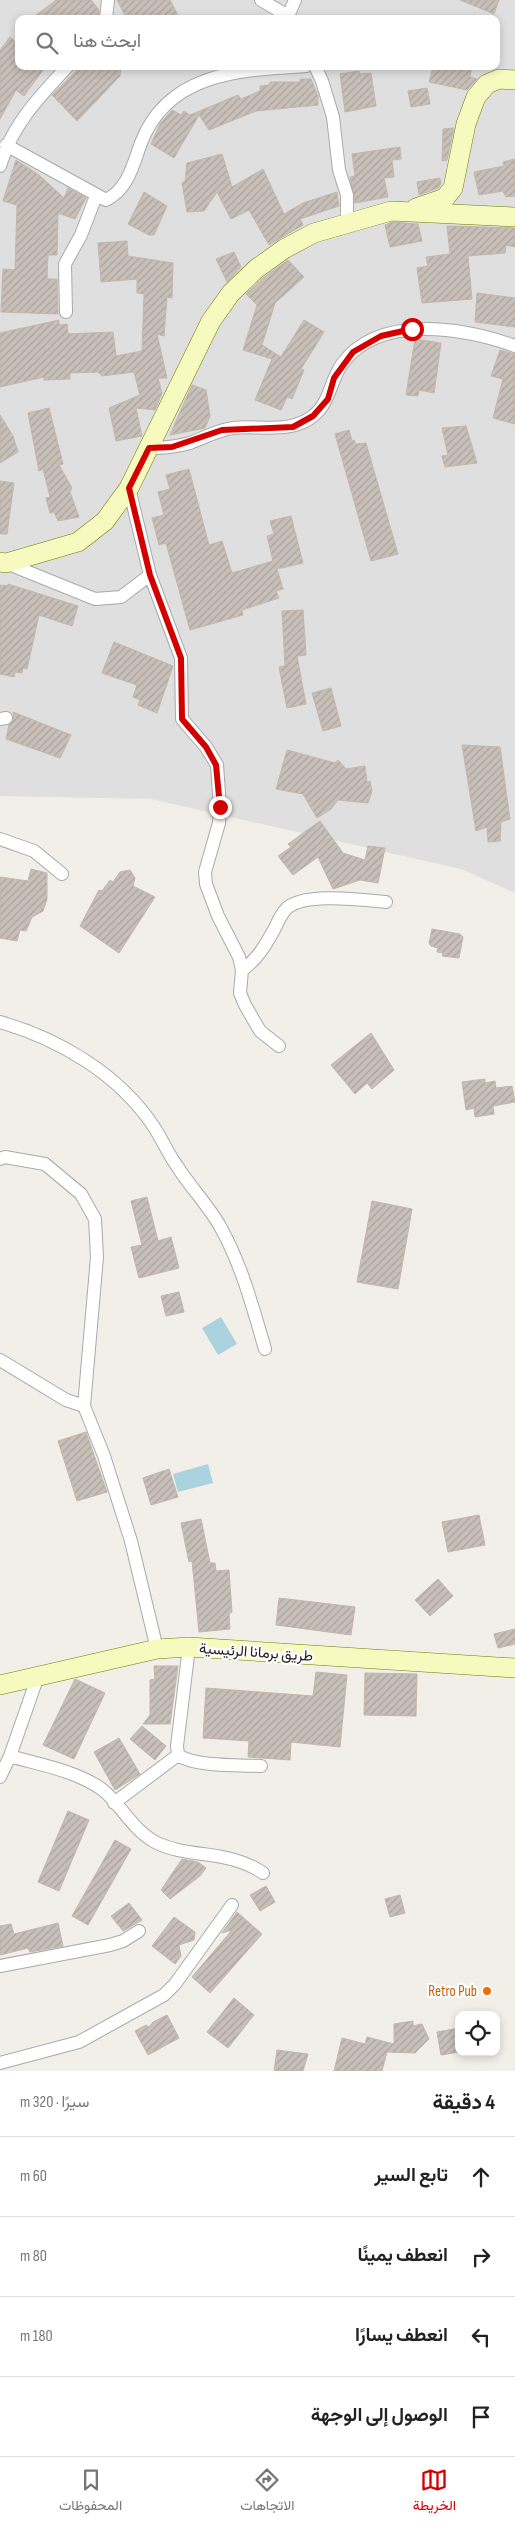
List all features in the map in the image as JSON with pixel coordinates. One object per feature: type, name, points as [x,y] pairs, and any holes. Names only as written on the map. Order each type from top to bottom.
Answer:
[{"type":"street","points":[[106,15],[108,0]]},
{"type":"street","points":[[260,0],[285,15]]},
{"type":"street","points":[[289,15],[295,0]]},
{"type":"street","points":[[0,166],[6,145],[24,114],[64,70]]},
{"type":"street","points":[[6,145],[106,200],[117,194],[132,170],[149,125],[164,105],[192,86],[222,74],[243,70]]},
{"type":"street","points":[[317,70],[325,88],[333,117],[339,170],[347,194],[347,222]]},
{"type":"street","points":[[408,211],[445,198],[456,178],[457,164],[466,124],[476,97],[487,84],[499,79],[515,80]]},
{"type":"street","points":[[66,312],[65,264],[81,235],[96,196]]},
{"type":"street","points":[[3,563],[78,542],[105,521],[129,488],[211,321],[232,293],[256,269],[284,249],[314,233],[347,222],[391,211],[515,217]]},
{"type":"street","points":[[149,448],[172,447],[222,430],[293,427],[313,416],[328,399],[334,378],[353,352],[381,336],[412,329],[443,329],[515,346]]},
{"type":"street","points":[[129,488],[150,575],[181,658],[182,719],[206,747],[216,765],[220,807],[219,824],[205,872],[206,884],[218,916],[239,957],[242,970],[240,993],[251,1018],[260,1031],[279,1046]]},
{"type":"street","points":[[3,563],[96,599],[121,597],[150,575]]},
{"type":"street","points":[[0,839],[34,851],[62,874]]},
{"type":"street","points":[[242,970],[251,964],[262,951],[288,908],[302,901],[323,899],[386,902]]},
{"type":"street","points":[[0,1022],[34,1032],[83,1058],[122,1091],[153,1126],[177,1167],[221,1227],[245,1283],[265,1349]]},
{"type":"street","points":[[0,1158],[5,1157],[45,1164],[81,1194],[95,1219],[97,1257],[84,1406],[104,1456],[132,1541],[157,1649]]},
{"type":"street","points":[[0,1360],[66,1400],[84,1406]]},
{"type":"street","points":[[188,1647],[176,1746],[178,1754],[184,1759],[195,1762],[260,1766]]},
{"type":"street","name":"طريق برمانا الرئيسية","points":[[0,1685],[157,1649],[188,1647],[515,1668]]},
{"type":"street","points":[[0,1777],[10,1756],[38,1676]]},
{"type":"street","points":[[114,1803],[178,1754]]},
{"type":"street","points":[[10,1756],[82,1778],[100,1788],[140,1831],[156,1842],[174,1850],[223,1856],[246,1863],[263,1873]]},
{"type":"street","points":[[0,2062],[79,2042],[164,1995],[176,1984],[232,1906]]},
{"type":"street","points":[[0,1966],[110,1945],[123,1941],[139,1931]]},
{"type":"shaded area","points":[[0,0],[515,0],[515,893],[461,869],[151,799],[0,796]]},
{"type":"water","points":[[221,1317],[237,1344],[218,1355],[202,1328]]},
{"type":"water","points":[[208,1464],[213,1483],[178,1492],[173,1474]]},
{"type":"building","points":[[56,0],[91,0],[99,10],[98,15],[36,15]]},
{"type":"building","points":[[117,0],[170,0],[178,15],[125,15]]},
{"type":"building","points":[[460,0],[499,0],[494,14]]},
{"type":"building","points":[[10,37],[15,41],[15,70],[43,70],[24,96],[16,90],[0,119],[0,50]]},
{"type":"building","points":[[77,70],[121,70],[120,76],[77,121],[52,95]]},
{"type":"building","points":[[432,70],[471,70],[470,77],[477,79],[467,90],[429,82]]},
{"type":"building","points":[[359,71],[360,74],[371,73],[376,106],[345,112],[340,74]]},
{"type":"building","points":[[300,79],[311,79],[318,96],[318,105],[256,111],[209,130],[199,115],[174,158],[151,144],[160,124],[172,110],[181,115],[184,111],[190,115],[238,95],[241,99],[260,91],[260,86],[269,85],[270,82],[300,82]]},
{"type":"building","points":[[427,88],[430,104],[411,107],[408,91]]},
{"type":"building","points":[[454,128],[447,160],[442,161],[443,129]]},
{"type":"building","points":[[400,147],[401,159],[392,160],[394,177],[384,178],[388,197],[355,203],[350,177],[355,176],[352,154]]},
{"type":"building","points":[[222,154],[232,187],[263,169],[284,214],[303,203],[337,192],[339,206],[300,219],[303,225],[269,245],[249,210],[231,219],[217,192],[204,211],[187,212],[182,183],[185,181],[187,163]]},
{"type":"building","points":[[515,159],[515,196],[506,197],[503,191],[479,195],[474,172],[504,166],[503,162]]},
{"type":"building","points":[[16,160],[39,175],[64,198],[68,188],[86,198],[75,219],[58,213],[57,255],[48,255],[47,279],[57,279],[58,314],[1,312],[3,269],[15,270],[17,205],[3,201]]},
{"type":"building","points":[[440,178],[441,184],[438,188],[419,195],[417,182]]},
{"type":"building","points":[[144,192],[167,206],[154,235],[149,235],[128,224]]},
{"type":"building","points":[[392,222],[418,224],[422,241],[390,247],[385,225]]},
{"type":"building","points":[[447,226],[515,228],[515,247],[506,245],[505,253],[468,256],[472,299],[422,303],[417,268],[428,266],[426,257],[450,254]]},
{"type":"building","points":[[127,241],[128,256],[173,263],[172,298],[167,297],[164,336],[157,334],[167,378],[158,378],[162,393],[155,410],[136,408],[142,436],[116,441],[109,408],[140,395],[134,372],[102,376],[98,372],[70,373],[70,379],[44,380],[44,377],[0,387],[0,333],[59,320],[59,325],[67,324],[68,334],[113,332],[116,356],[142,351],[144,294],[137,293],[137,279],[101,282],[98,243]]},
{"type":"building","points":[[234,252],[241,267],[227,282],[216,259]]},
{"type":"building","points":[[288,260],[304,277],[275,303],[262,345],[281,357],[304,320],[324,332],[301,369],[304,370],[292,399],[287,397],[281,410],[255,400],[272,359],[243,350],[257,305],[246,294],[263,278]]},
{"type":"building","points":[[477,293],[515,298],[515,327],[475,322]]},
{"type":"building","points":[[415,339],[441,343],[434,393],[419,390],[418,396],[406,395]]},
{"type":"building","points":[[500,350],[515,354],[515,424],[493,418],[503,379],[491,376]]},
{"type":"building","points":[[192,385],[206,390],[210,416],[205,428],[170,435]]},
{"type":"building","points":[[49,408],[63,464],[59,465],[72,488],[70,492],[79,517],[58,521],[54,512],[50,513],[46,498],[50,497],[43,469],[39,471],[28,413]]},
{"type":"building","points":[[0,415],[13,436],[18,452],[0,463]]},
{"type":"building","points":[[466,426],[477,463],[445,467],[442,456],[448,455],[442,428]]},
{"type":"building","points":[[349,430],[352,441],[354,440],[356,444],[366,443],[398,554],[371,561],[335,434]]},
{"type":"building","points":[[189,469],[209,545],[222,541],[232,573],[273,561],[267,536],[274,534],[270,521],[291,516],[303,563],[277,569],[283,589],[276,591],[279,598],[242,610],[243,615],[190,630],[166,543],[159,545],[152,518],[164,515],[158,492],[170,489],[166,475]]},
{"type":"building","points":[[0,481],[14,483],[7,534],[0,534]]},
{"type":"building","points":[[8,584],[78,606],[72,626],[39,615],[27,669],[23,668],[22,673],[15,672],[14,677],[0,674],[0,585],[8,586]]},
{"type":"building","points":[[303,610],[306,655],[297,656],[306,704],[287,708],[279,667],[285,666],[282,611]]},
{"type":"building","points":[[114,642],[173,666],[157,713],[138,705],[140,700],[133,697],[137,685],[102,673]]},
{"type":"building","points":[[331,688],[341,726],[323,731],[312,693]]},
{"type":"building","points":[[13,712],[71,735],[60,758],[6,739],[9,725],[14,720]]},
{"type":"building","points":[[462,745],[500,747],[510,819],[501,822],[500,841],[488,842],[487,827],[476,831]]},
{"type":"building","points":[[287,750],[335,763],[338,760],[346,769],[365,766],[367,782],[370,781],[372,791],[368,803],[338,800],[331,809],[317,818],[303,794],[276,789]]},
{"type":"building","points":[[320,821],[343,853],[365,860],[368,846],[385,848],[378,883],[360,880],[333,889],[318,857],[293,875],[278,856],[291,847],[288,844]]},
{"type":"building","points":[[31,869],[47,873],[47,899],[43,911],[32,917],[26,931],[20,930],[17,941],[0,938],[0,877],[28,881]]},
{"type":"building","points":[[130,870],[135,878],[133,886],[155,897],[119,953],[80,926],[99,890],[102,891],[110,880],[113,882],[120,872]]},
{"type":"building","points":[[432,929],[460,934],[463,937],[459,958],[442,956],[443,953],[437,952],[438,948],[431,946],[429,943]]},
{"type":"building","points":[[371,1033],[394,1070],[372,1089],[367,1083],[355,1094],[331,1065]]},
{"type":"building","points":[[485,1079],[485,1083],[495,1081],[496,1088],[512,1086],[515,1102],[493,1106],[494,1114],[475,1117],[474,1108],[466,1110],[462,1082]]},
{"type":"building","points":[[147,1197],[158,1241],[171,1237],[179,1268],[139,1278],[131,1247],[142,1245],[131,1201]]},
{"type":"building","points":[[372,1201],[412,1209],[398,1289],[357,1282]]},
{"type":"building","points":[[179,1292],[184,1312],[166,1316],[161,1296]]},
{"type":"building","points":[[86,1432],[107,1492],[77,1501],[58,1441]]},
{"type":"building","points":[[169,1469],[178,1497],[151,1505],[143,1478]]},
{"type":"building","points":[[479,1515],[485,1545],[448,1552],[442,1522]]},
{"type":"building","points":[[201,1519],[210,1563],[215,1563],[216,1571],[229,1570],[232,1612],[229,1614],[230,1629],[199,1632],[192,1561],[189,1562],[181,1523]]},
{"type":"building","points":[[438,1579],[453,1596],[430,1616],[415,1600]]},
{"type":"building","points":[[279,1598],[355,1607],[351,1635],[276,1625]]},
{"type":"building","points":[[515,1629],[515,1644],[498,1648],[494,1634]]},
{"type":"building","points":[[154,1666],[178,1666],[170,1724],[143,1724],[150,1715],[150,1680],[155,1679]]},
{"type":"building","points":[[316,1672],[347,1675],[340,1747],[291,1742],[290,1760],[248,1757],[249,1741],[203,1738],[206,1688],[313,1696]]},
{"type":"building","points":[[365,1673],[417,1674],[416,1716],[364,1715]]},
{"type":"building","points":[[75,1679],[105,1693],[74,1759],[43,1745]]},
{"type":"building","points":[[142,1726],[166,1746],[155,1760],[130,1739]]},
{"type":"building","points":[[119,1738],[140,1774],[115,1790],[94,1752]]},
{"type":"building","points":[[68,1811],[89,1820],[59,1891],[38,1882]]},
{"type":"building","points":[[115,1840],[131,1849],[88,1925],[72,1916]]},
{"type":"building","points":[[182,1859],[198,1862],[206,1868],[200,1876],[170,1899],[161,1890]]},
{"type":"building","points":[[266,1886],[275,1902],[260,1911],[250,1895]]},
{"type":"building","points":[[400,1895],[405,1913],[390,1917],[385,1899]]},
{"type":"building","points":[[129,1903],[142,1920],[123,1931],[111,1916]]},
{"type":"building","points":[[237,1912],[262,1934],[210,1993],[192,1977],[232,1930],[222,1933]]},
{"type":"building","points":[[174,1917],[195,1932],[194,1940],[179,1945],[181,1956],[175,1964],[152,1946]]},
{"type":"building","points":[[58,1923],[63,1946],[30,1952],[28,1948],[0,1955],[0,1926],[11,1924],[14,1934]]},
{"type":"building","points":[[234,1998],[254,2015],[228,2048],[207,2032]]},
{"type":"building","points":[[167,2015],[179,2038],[148,2055],[135,2031],[146,2025],[149,2027],[153,2022]]},
{"type":"building","points":[[413,2021],[413,2026],[422,2024],[429,2039],[415,2053],[387,2052],[382,2071],[334,2071],[342,2038],[365,2044],[367,2037],[394,2044],[394,2024]]},
{"type":"building","points":[[455,2029],[455,2053],[441,2055],[437,2032]]},
{"type":"building","points":[[277,2050],[308,2054],[303,2071],[274,2071]]},
{"type":"place","name":"Retro Pub","points":[[487,1991]]},
{"type":"route","points":[[220,807],[216,765],[206,747],[182,719],[181,658],[150,575],[129,488],[149,448],[172,447],[222,430],[235,428],[293,427],[313,416],[328,399],[334,378],[342,364],[353,352],[366,342],[381,336],[412,329]]}]
